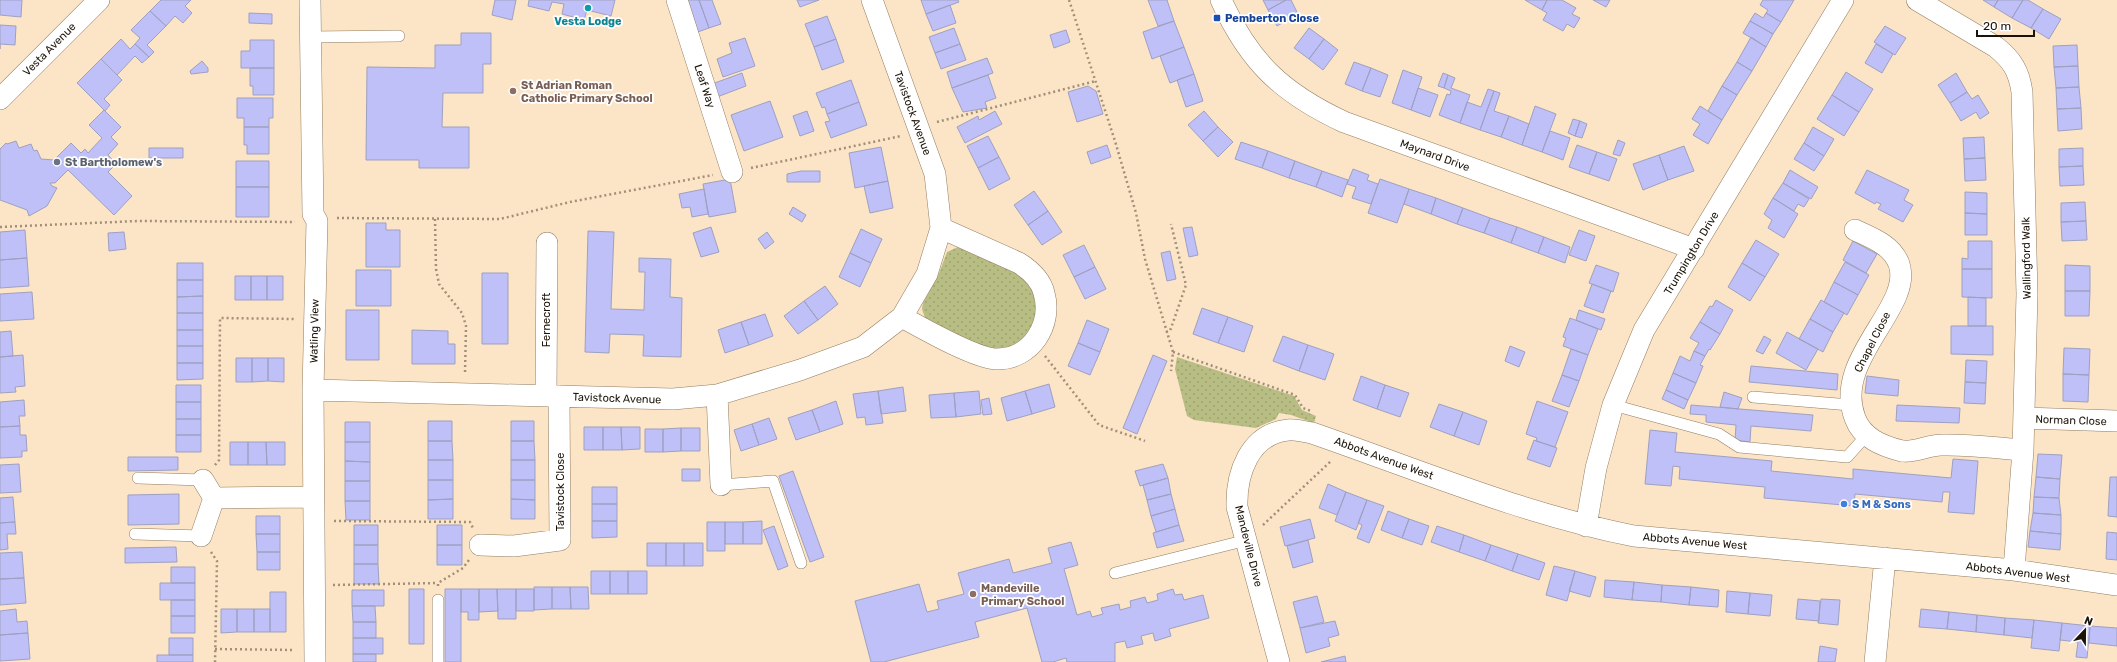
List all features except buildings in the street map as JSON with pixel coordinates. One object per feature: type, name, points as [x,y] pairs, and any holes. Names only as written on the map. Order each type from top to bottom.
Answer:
[{"type":"street","name":"Vesta Avenue","points":[[0,99],[99,0]]},
{"type":"street","name":"Watling View","points":[[310,0],[313,214],[317,222],[313,390],[315,656]]},
{"type":"street","name":"Leaf Way","points":[[677,0],[732,172]]},
{"type":"street","name":"Tavistock Avenue","points":[[313,390],[462,395],[672,399],[717,395],[800,370],[863,347],[902,317],[928,274],[941,228],[935,174],[872,0]]},
{"type":"street","name":"Maynard Drive","points":[[1221,0],[1242,42],[1257,62],[1296,97],[1317,110],[1344,122],[1694,249]]},
{"type":"street","name":"Trumpington Drive","points":[[1586,526],[1596,468],[1613,404],[1644,330],[1843,0]]},
{"type":"street","name":"Wallingford Walk","points":[[1916,0],[1996,47],[2008,56],[2016,66],[2020,77],[2022,92],[2027,294],[2023,450],[2014,570]]},
{"type":"street","points":[[902,317],[978,355],[995,359],[1007,358],[1023,352],[1034,342],[1041,332],[1046,318],[1044,292],[1034,276],[1019,263],[941,228]]},
{"type":"street","name":"Chapel Close","points":[[1855,230],[1881,243],[1891,250],[1899,263],[1902,274],[1899,290],[1857,365],[1851,387],[1850,405],[1856,422],[1866,436],[1885,446],[1904,451],[1920,450],[1938,445],[1952,444],[2023,450]]},
{"type":"street","name":"Fernecroft","points":[[547,243],[553,396]]},
{"type":"street","points":[[717,395],[721,485]]},
{"type":"street","name":"Tavistock Close","points":[[480,545],[514,546],[560,540],[553,396]]},
{"type":"street","name":"Norman Close","points":[[2024,418],[2117,421]]},
{"type":"street","name":"Abbots Avenue West","points":[[1288,430],[1312,432],[1525,509],[1586,526],[1634,536],[2014,570],[2117,585]]},
{"type":"street","name":"Mandeville Drive","points":[[1279,662],[1237,507],[1237,490],[1241,470],[1250,453],[1261,439],[1288,430]]},
{"type":"street","points":[[203,480],[214,498]]},
{"type":"street","points":[[214,498],[313,497]]},
{"type":"street","points":[[201,536],[214,498]]},
{"type":"street","points":[[1875,662],[1885,558]]},
{"type":"lane","points":[[310,37],[399,36]]},
{"type":"lane","points":[[1753,396],[1850,405]]},
{"type":"lane","points":[[1613,404],[1718,434],[1739,447],[1846,457],[1866,436]]},
{"type":"lane","points":[[138,478],[203,480]]},
{"type":"lane","points":[[721,485],[774,481],[801,563]]},
{"type":"lane","points":[[135,534],[201,536]]},
{"type":"lane","points":[[1115,572],[1246,540]]},
{"type":"lane","points":[[438,600],[438,662]]},
{"type":"path","points":[[1069,0],[1096,81],[1136,213],[1145,259],[1173,352],[1171,371]]},
{"type":"path","points":[[335,218],[500,219],[570,202],[732,172],[903,135],[919,130],[935,122],[1096,81]]},
{"type":"path","points":[[435,219],[436,269],[439,284],[462,313],[466,326],[466,364],[462,395]]},
{"type":"path","points":[[0,227],[138,221],[298,222]]},
{"type":"path","points":[[1166,332],[1170,331],[1186,285],[1171,224]]},
{"type":"path","points":[[203,480],[219,460],[220,318],[314,319]]},
{"type":"path","points":[[1034,342],[1099,425],[1145,441]]},
{"type":"path","points":[[1173,352],[1295,395],[1303,408],[1319,414],[1312,432]]},
{"type":"path","points":[[1246,540],[1332,459]]},
{"type":"path","points":[[314,521],[470,522],[480,545],[463,568],[438,583],[315,585]]},
{"type":"path","points":[[201,536],[217,560],[215,662]]},
{"type":"path","points":[[438,583],[438,600]]},
{"type":"path","points":[[216,650],[315,656]]},
{"type":"green space","points":[[958,247],[966,248],[1022,275],[1034,292],[1037,304],[1034,327],[1015,346],[988,351],[926,321],[922,309],[923,303],[938,276],[947,252]]},
{"type":"green space","points":[[1177,357],[1294,396],[1302,410],[1316,416],[1314,423],[1291,415],[1279,413],[1276,419],[1256,428],[1194,420],[1187,416],[1175,369]]},
{"type":"place","name":"Vesta Lodge","points":[[588,8]]},
{"type":"place","name":"Pemberton Close","points":[[1217,18]]},
{"type":"place","name":"St Adrian Roman Catholic Primary School","points":[[513,91]]},
{"type":"place","name":"St Bartholomew's","points":[[57,162]]},
{"type":"place","name":"S M & Sons","points":[[1844,504]]},
{"type":"place","name":"Mandeville Primary School","points":[[973,594]]}]
